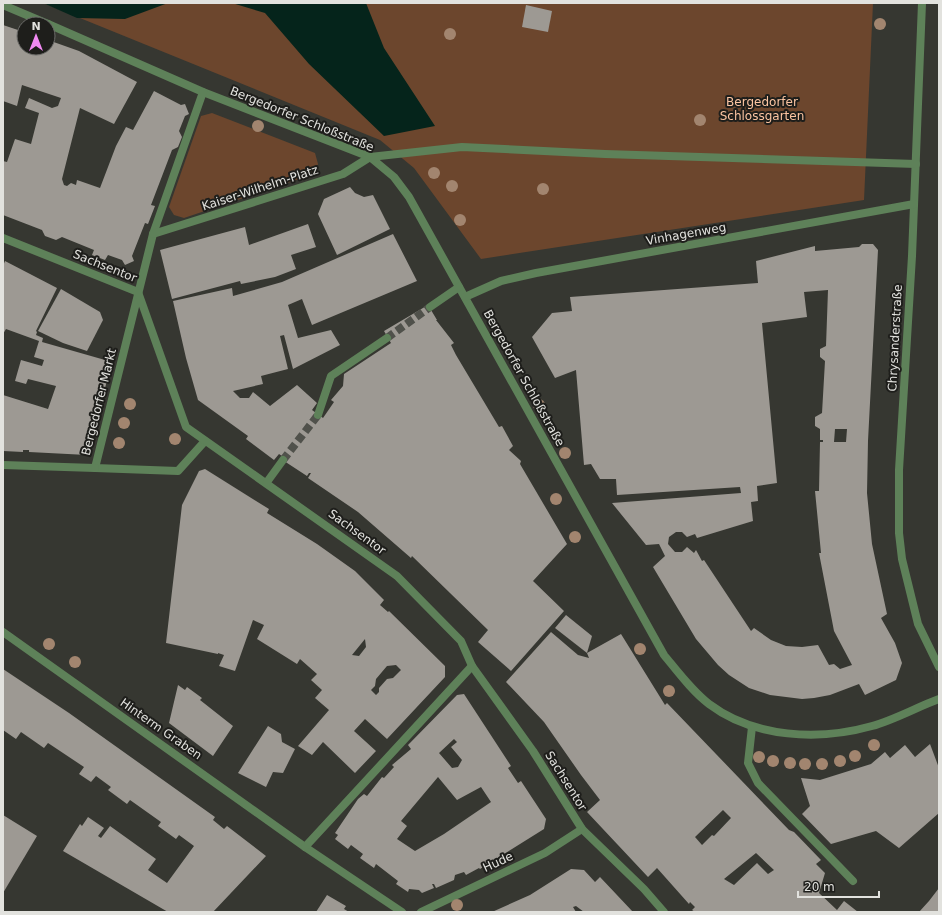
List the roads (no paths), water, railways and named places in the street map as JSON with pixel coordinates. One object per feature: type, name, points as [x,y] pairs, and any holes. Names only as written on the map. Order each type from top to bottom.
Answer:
[{"type":"street","name":"Chrysanderstraße","points":[[922,3],[916,164],[899,470],[899,533],[902,559],[918,624],[939,667]]},
{"type":"street","name":"Bergedorfer Schloßstraße","points":[[3,5],[29,16]]},
{"type":"street","name":"Bergedorfer Schloßstraße","points":[[56,28],[203,92],[370,157],[394,177],[410,197],[664,655],[698,694],[710,704],[729,717],[752,727],[794,734],[846,732],[873,726],[939,699]]},
{"type":"street","points":[[138,292],[153,234],[203,92]]},
{"type":"street","points":[[370,157],[462,147],[613,154],[916,164]]},
{"type":"street","name":"Kaiser-Wilhelm-Platz","points":[[153,234],[343,174],[370,157]]},
{"type":"street","name":"Vinhagenweg","points":[[465,297],[501,281],[536,273],[914,204]]},
{"type":"street","name":"Sachsentor","points":[[3,238],[138,292],[186,427],[267,482],[397,576],[461,641],[472,666],[533,751],[582,829],[644,889],[664,912]]},
{"type":"street","points":[[430,307],[459,287]]},
{"type":"street","name":"Bergedorfer Markt","points":[[138,292],[96,468],[178,471],[205,441]]},
{"type":"street","points":[[318,415],[331,376],[387,338]]},
{"type":"street","points":[[267,482],[283,460]]},
{"type":"street","points":[[3,465],[96,468]]},
{"type":"street","name":"Hinterm Graben","points":[[3,632],[305,846],[402,912]]},
{"type":"street","points":[[305,846],[472,666]]},
{"type":"street","points":[[752,727],[748,763],[758,783],[853,881]]},
{"type":"street","name":"Hude","points":[[421,912],[545,853],[582,829]]},
{"type":"tunnel","points":[[387,338],[430,307]]},
{"type":"tunnel","points":[[283,460],[318,415]]},
{"type":"park label","name":"Bergedorfer Schlossgarten","points":[[762,109]]}]
